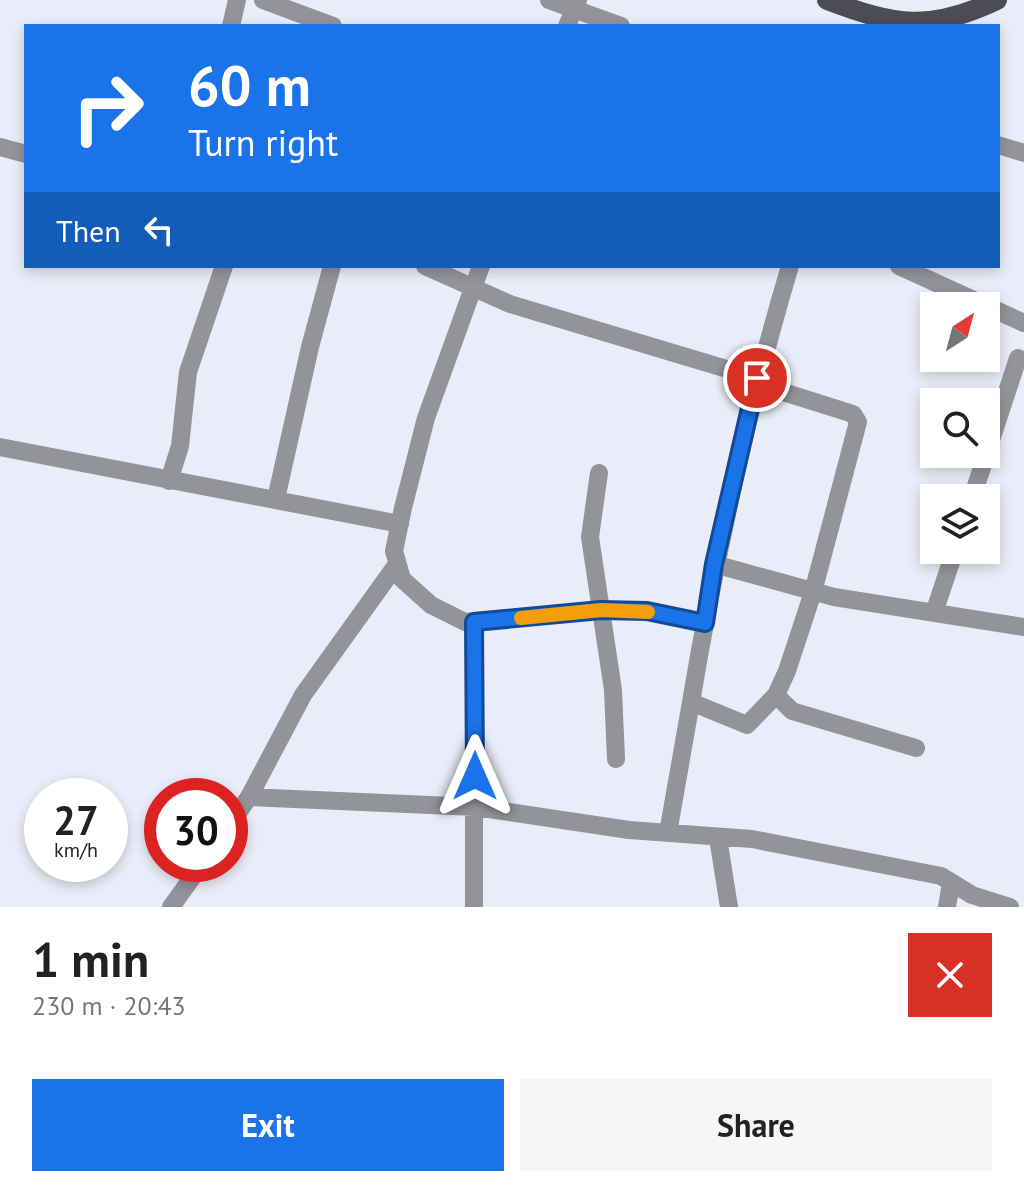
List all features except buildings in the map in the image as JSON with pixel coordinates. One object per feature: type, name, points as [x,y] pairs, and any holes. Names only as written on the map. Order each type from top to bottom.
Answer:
[{"type":"main road","points":[[827,0],[871,22],[916,23],[962,16],[997,0]]},
{"type":"street","points":[[231,24],[237,0]]},
{"type":"street","points":[[263,0],[328,24]]},
{"type":"street","points":[[549,0],[573,12],[614,24]]},
{"type":"street","points":[[1000,146],[1024,153]]},
{"type":"street","points":[[0,147],[24,153]]},
{"type":"street","points":[[169,481],[180,446],[188,372],[223,268]]},
{"type":"street","points":[[276,499],[310,347],[331,268]]},
{"type":"street","points":[[429,268],[473,290],[756,380],[853,414],[858,422],[813,592],[776,695],[747,725],[691,702]]},
{"type":"street","points":[[480,268],[426,418],[394,551],[402,579],[431,605],[465,622],[601,610],[647,611],[705,623]]},
{"type":"street","points":[[668,833],[714,564],[756,380],[789,268]]},
{"type":"street","points":[[903,268],[1024,323]]},
{"type":"street","points":[[977,484],[1018,358]]},
{"type":"street","points":[[0,447],[400,524]]},
{"type":"street","points":[[599,473],[590,537],[613,690],[616,759]]},
{"type":"street","points":[[397,564],[303,695],[249,797],[475,807],[668,833],[752,839],[941,876],[972,895],[1010,907]]},
{"type":"street","points":[[714,564],[813,592],[1024,627]]},
{"type":"street","points":[[934,613],[950,564]]},
{"type":"street","points":[[474,622],[474,907]]},
{"type":"street","points":[[776,695],[792,711],[916,748]]},
{"type":"street","points":[[718,838],[729,907]]},
{"type":"street","points":[[171,907],[189,882]]},
{"type":"street","points":[[947,907],[951,883]]},
{"type":"slow traffic","points":[[521,618],[601,610],[648,612]]},
{"type":"route","points":[[475,776],[474,622],[601,610],[647,611],[705,623],[714,564],[757,378]]}]
